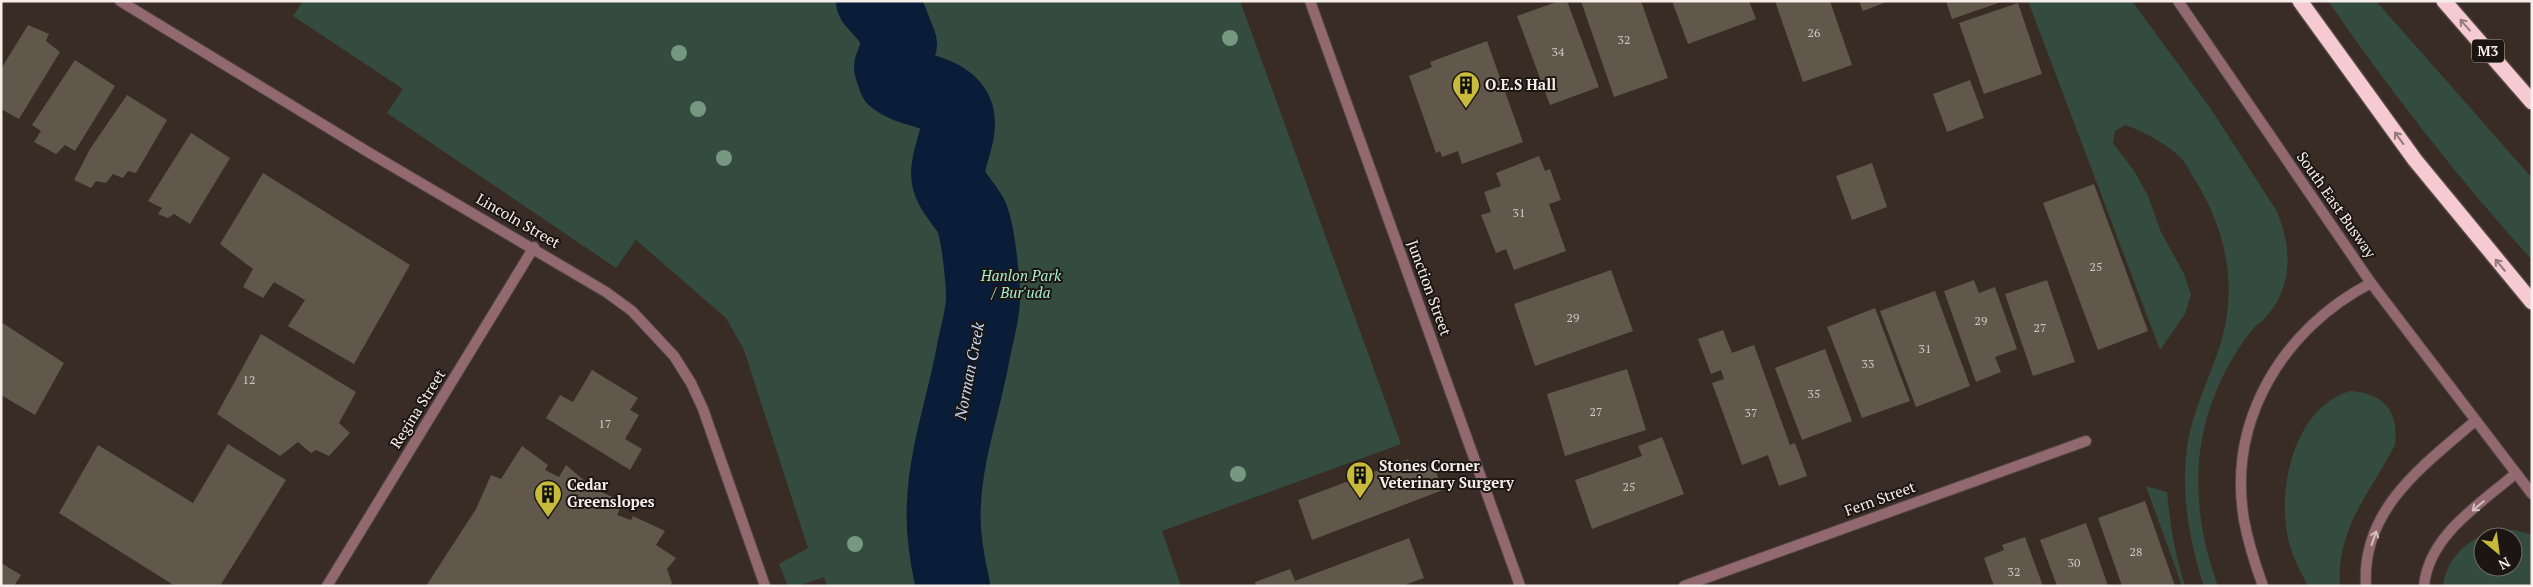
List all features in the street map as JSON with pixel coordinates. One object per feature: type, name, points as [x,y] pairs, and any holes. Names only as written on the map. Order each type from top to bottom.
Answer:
[{"type":"highway","points":[[2300,1],[2416,160],[2532,302]]},
{"type":"highway","name":"M3","points":[[2444,1],[2532,102]]},
{"type":"street","name":"Lincoln Street","points":[[120,1],[368,152],[534,247],[606,292],[632,312],[674,356],[691,383],[703,409],[765,586]]},
{"type":"street","name":"Junction Street","points":[[1310,1],[1520,586]]},
{"type":"street","name":"South East Busway","points":[[2178,1],[2371,283],[2532,494]]},
{"type":"street","name":"Regina Street","points":[[327,586],[534,247]]},
{"type":"street","points":[[2263,586],[2244,519],[2241,484],[2244,447],[2254,412],[2268,379],[2303,332],[2333,306],[2371,283]]},
{"type":"street","points":[[2366,586],[2370,551],[2380,521],[2395,494],[2412,475],[2475,421]]},
{"type":"street","name":"Fern Street","points":[[1684,586],[2086,441]]},
{"type":"street","points":[[2424,586],[2425,573],[2435,549],[2464,517],[2515,474]]},
{"type":"green space","name":"Hanlon Park / Bur'uda","points":[[303,1],[1240,1],[1401,444],[1162,531],[1181,586],[827,586],[824,577],[798,586],[788,586],[779,564],[808,548],[744,350],[726,318],[636,240],[616,268],[387,113],[403,89],[293,16]]},
{"type":"green space","points":[[2028,1],[2132,1],[2211,109],[2276,210],[2281,223],[2285,237],[2288,265],[2282,292],[2264,319],[2247,336],[2230,363],[2209,410],[2203,435],[2199,460],[2198,486],[2200,511],[2210,561],[2218,586],[2204,586],[2194,552],[2186,500],[2185,465],[2193,419],[2222,339],[2226,318],[2228,278],[2222,239],[2207,201],[2183,160],[2164,145],[2131,127],[2125,125],[2115,131],[2113,143],[2135,172],[2148,196],[2161,232],[2184,274],[2191,295],[2185,314],[2160,350]]},
{"type":"green space","points":[[2328,1],[2376,1],[2532,178],[2532,260],[2426,134]]},
{"type":"green space","points":[[2350,391],[2362,392],[2372,396],[2387,406],[2394,422],[2396,433],[2395,445],[2349,528],[2340,565],[2340,586],[2308,586],[2298,567],[2288,540],[2285,492],[2289,470],[2295,449],[2304,430],[2316,413],[2331,400]]},
{"type":"green space","points":[[2146,486],[2167,492],[2173,540],[2185,586],[2182,586]]},
{"type":"green space","points":[[2523,532],[2532,535],[2532,586],[2443,586],[2445,575],[2454,557],[2473,540],[2473,577],[2523,577]]},
{"type":"building","points":[[1559,1],[1567,1],[1599,87],[1550,105],[1517,16]]},
{"type":"building","points":[[1581,1],[1641,1],[1668,78],[1614,97]]},
{"type":"building","points":[[1672,1],[1749,1],[1756,19],[1688,44]]},
{"type":"building","points":[[1775,1],[1830,1],[1852,65],[1803,82]]},
{"type":"building","points":[[1859,1],[1889,1],[1863,11]]},
{"type":"building","points":[[1946,1],[2001,1],[2001,2],[1952,19]]},
{"type":"building","points":[[2018,3],[2042,74],[1984,94],[1959,23]]},
{"type":"building","points":[[28,25],[49,34],[46,41],[60,52],[19,119],[1,109],[1,69]]},
{"type":"building","name":"O.E.S Hall","points":[[1487,41],[1523,142],[1462,164],[1458,151],[1442,157],[1440,151],[1436,153],[1409,76],[1432,67],[1430,62]]},
{"type":"building","points":[[75,60],[115,86],[75,151],[65,145],[56,154],[34,142],[41,131],[32,125]]},
{"type":"building","points":[[1970,80],[1984,118],[1947,132],[1933,94]]},
{"type":"building","points":[[127,95],[167,120],[136,173],[128,171],[123,178],[113,174],[106,183],[96,181],[91,188],[74,180],[90,149]]},
{"type":"building","points":[[191,133],[230,158],[190,224],[174,214],[168,218],[158,214],[162,208],[148,201]]},
{"type":"building","points":[[1539,156],[1545,171],[1550,169],[1561,200],[1549,204],[1566,251],[1514,270],[1506,249],[1496,253],[1481,215],[1491,212],[1484,192],[1501,186],[1496,173]]},
{"type":"building","points":[[1872,163],[1887,207],[1852,220],[1836,176]]},
{"type":"building","points":[[263,173],[410,265],[354,364],[288,326],[305,300],[274,282],[263,298],[243,287],[253,269],[220,244]]},
{"type":"building","points":[[2094,184],[2148,331],[2098,350],[2043,203]]},
{"type":"building","points":[[1611,270],[1633,331],[1535,366],[1514,304]]},
{"type":"building","points":[[1974,280],[1979,293],[1995,287],[2017,349],[1995,357],[2001,372],[1976,382],[1944,291]]},
{"type":"building","points":[[2047,280],[2075,362],[2033,376],[2005,294]]},
{"type":"building","points":[[1935,291],[1970,386],[1916,407],[1880,311]]},
{"type":"building","points":[[1875,308],[1910,401],[1862,418],[1827,327]]},
{"type":"building","points":[[1,322],[64,363],[35,415],[1,395]]},
{"type":"building","points":[[1723,330],[1732,353],[1754,345],[1790,445],[1795,443],[1807,476],[1779,486],[1768,455],[1742,465],[1712,383],[1724,379],[1721,370],[1711,374],[1698,339]]},
{"type":"building","points":[[261,334],[356,392],[339,423],[350,433],[329,456],[316,450],[311,453],[298,442],[280,456],[217,414]]},
{"type":"building","points":[[1825,349],[1852,421],[1802,440],[1775,368]]},
{"type":"building","points":[[1627,369],[1646,430],[1565,456],[1547,394]]},
{"type":"building","points":[[592,370],[638,398],[630,410],[639,415],[625,439],[642,449],[630,470],[546,418],[560,395],[573,402]]},
{"type":"building","points":[[1662,437],[1684,494],[1592,529],[1575,480],[1642,456],[1638,446]]},
{"type":"building","points":[[228,444],[286,480],[220,586],[175,586],[59,513],[98,445],[193,503]]},
{"type":"building","name":"Cedar Greenslopes","points":[[522,446],[548,465],[545,470],[559,477],[566,465],[593,488],[623,502],[617,515],[631,520],[633,516],[665,531],[656,545],[676,558],[667,569],[672,583],[670,586],[426,586],[476,509],[491,475],[501,479]]},
{"type":"building","name":"Stones Corner Veterinary Surgery","points":[[1408,459],[1413,473],[1433,464],[1443,490],[1312,540],[1298,500]]},
{"type":"building","points":[[2145,501],[2175,586],[2122,586],[2098,518]]},
{"type":"building","points":[[2086,523],[2108,586],[2057,586],[2040,540]]},
{"type":"building","points":[[2025,537],[2043,586],[1994,586],[1984,558],[2004,550],[2002,545]]},
{"type":"building","points":[[1409,538],[1424,578],[1402,586],[1256,586],[1255,582],[1290,569],[1295,581]]},
{"type":"building","points":[[1,563],[21,575],[14,586],[1,586]]},
{"type":"waterway","name":"Norman Creek","points":[[873,1],[891,21],[900,44],[891,67],[895,79],[908,86],[944,99],[955,112],[958,128],[949,164],[949,179],[953,190],[974,222],[980,256],[983,290],[982,312],[945,484],[944,534],[953,586]]},
{"type":"place","name":"O.E.S Hall","points":[[1466,109]]},
{"type":"place","name":"Stones Corner Veterinary Surgery","points":[[1360,499]]},
{"type":"place","name":"Cedar Greenslopes","points":[[548,518]]}]
